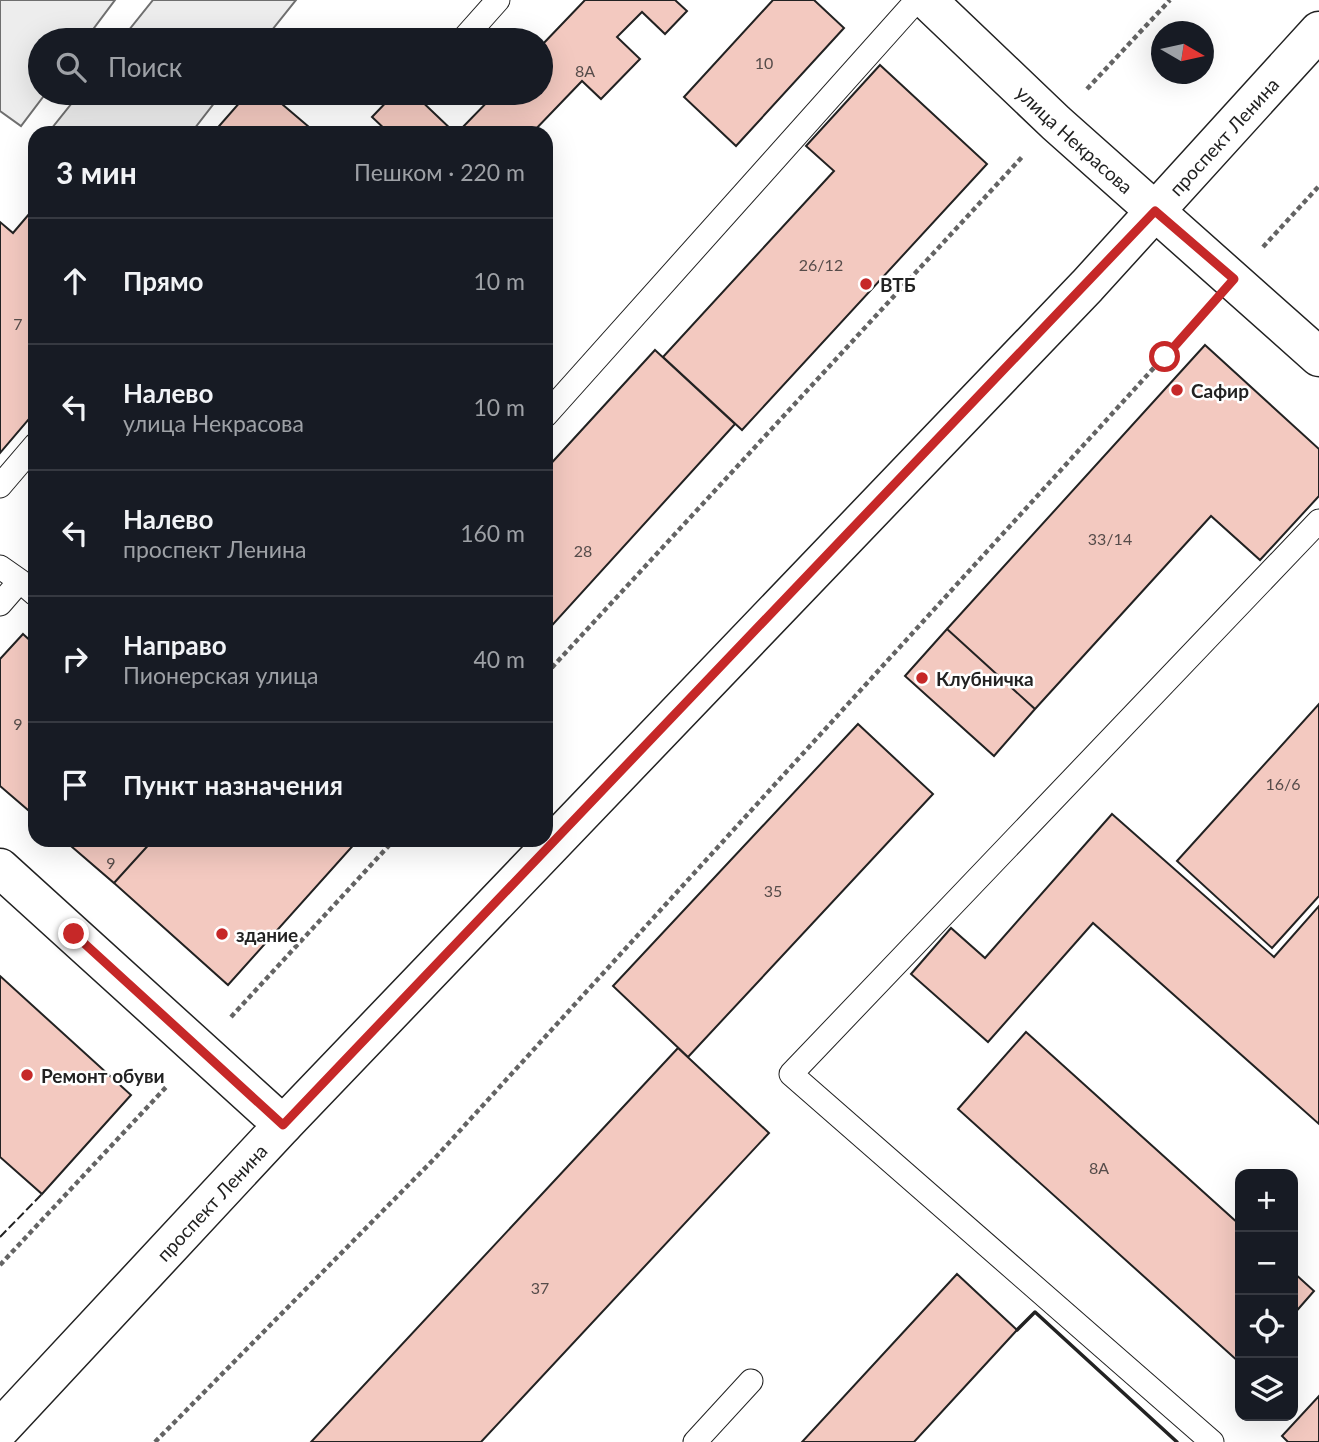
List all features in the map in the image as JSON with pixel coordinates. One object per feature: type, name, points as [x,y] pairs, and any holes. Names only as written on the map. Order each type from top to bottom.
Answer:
[{"type":"main road","name":"улица Некрасова","points":[[927,0],[1056,123],[1319,357]]},
{"type":"main road","name":"проспект Ленина","points":[[553,842],[1155,211],[1319,31]]},
{"type":"main road","name":"проспект Ленина","points":[[0,1429],[283,1125],[548,847]]},
{"type":"main road","points":[[0,868],[283,1125]]},
{"type":"lane","points":[[473,28],[498,0]]},
{"type":"lane","points":[[553,407],[917,0]]},
{"type":"lane","points":[[0,486],[28,453]]},
{"type":"lane","points":[[1212,1442],[791,1074],[1102,745],[1319,521]]},
{"type":"lane","points":[[0,568],[28,588],[0,604]]},
{"type":"lane","points":[[695,1442],[751,1381]]},
{"type":"path","points":[[553,666],[977,204],[1170,0]]},
{"type":"path","points":[[155,1442],[435,1158],[1319,186]]},
{"type":"shaded area","points":[[0,0],[115,0],[94,28],[28,28],[28,105],[37,105],[21,126],[0,111]]},
{"type":"shaded area","points":[[153,0],[296,0],[274,28],[131,28]]},
{"type":"shaded area","points":[[70,105],[213,105],[196,126],[54,126]]},
{"type":"building","points":[[585,0],[675,0],[687,11],[665,34],[642,12],[617,37],[640,59],[601,99],[582,81],[539,126],[464,126],[484,105],[553,105],[553,33]]},
{"type":"building","points":[[773,0],[814,0],[844,28],[736,146],[684,97]]},
{"type":"building","points":[[880,65],[987,164],[742,430],[663,357],[834,171],[806,146]]},
{"type":"building","points":[[238,105],[283,105],[308,126],[219,126]]},
{"type":"building","points":[[384,105],[426,105],[448,126],[382,126],[372,117]]},
{"type":"building","points":[[28,215],[28,420],[0,453],[0,222],[13,233]]},
{"type":"building","points":[[1205,345],[1319,449],[1319,496],[1260,560],[1211,516],[1035,709],[947,629]]},
{"type":"building","points":[[655,350],[735,424],[553,624],[553,461]]},
{"type":"building","points":[[947,629],[1035,709],[994,756],[905,676]]},
{"type":"building","points":[[23,634],[28,639],[28,810],[0,786],[0,659]]},
{"type":"building","points":[[1319,704],[1319,896],[1272,948],[1177,861]]},
{"type":"building","points":[[858,724],[933,794],[688,1057],[613,986]]},
{"type":"building","points":[[1112,814],[1274,957],[1319,906],[1319,1124],[1093,923],[988,1042],[911,974],[951,928],[985,958]]},
{"type":"building","points":[[72,847],[147,847],[114,883]]},
{"type":"building","name":"здание","points":[[147,847],[352,847],[228,985],[114,883]]},
{"type":"building","points":[[0,976],[131,1095],[42,1194],[0,1157]]},
{"type":"building","points":[[1026,1032],[1235,1220],[1235,1358],[958,1109]]},
{"type":"building","points":[[678,1048],[769,1133],[481,1442],[311,1442]]},
{"type":"building","points":[[957,1274],[1017,1330],[914,1442],[802,1442]]},
{"type":"building","points":[[1298,1277],[1314,1291],[1298,1309]]},
{"type":"building","points":[[1319,1396],[1319,1442],[1288,1442],[1282,1436]]},
{"type":"fence","points":[[0,1237],[42,1194]]},
{"type":"wall","points":[[1017,1330],[1035,1312],[1177,1442]]},
{"type":"place","name":"ВТБ","points":[[866,284]]},
{"type":"place","name":"Сафир","points":[[1177,390]]},
{"type":"place","name":"Клубничка","points":[[922,678]]},
{"type":"place","name":"здание","points":[[222,934]]},
{"type":"place","name":"Ремонт обуви","points":[[27,1075]]},
{"type":"route","points":[[74,934],[283,1125],[333,1076],[1087,286],[1155,211],[1234,279],[1165,357]]}]
